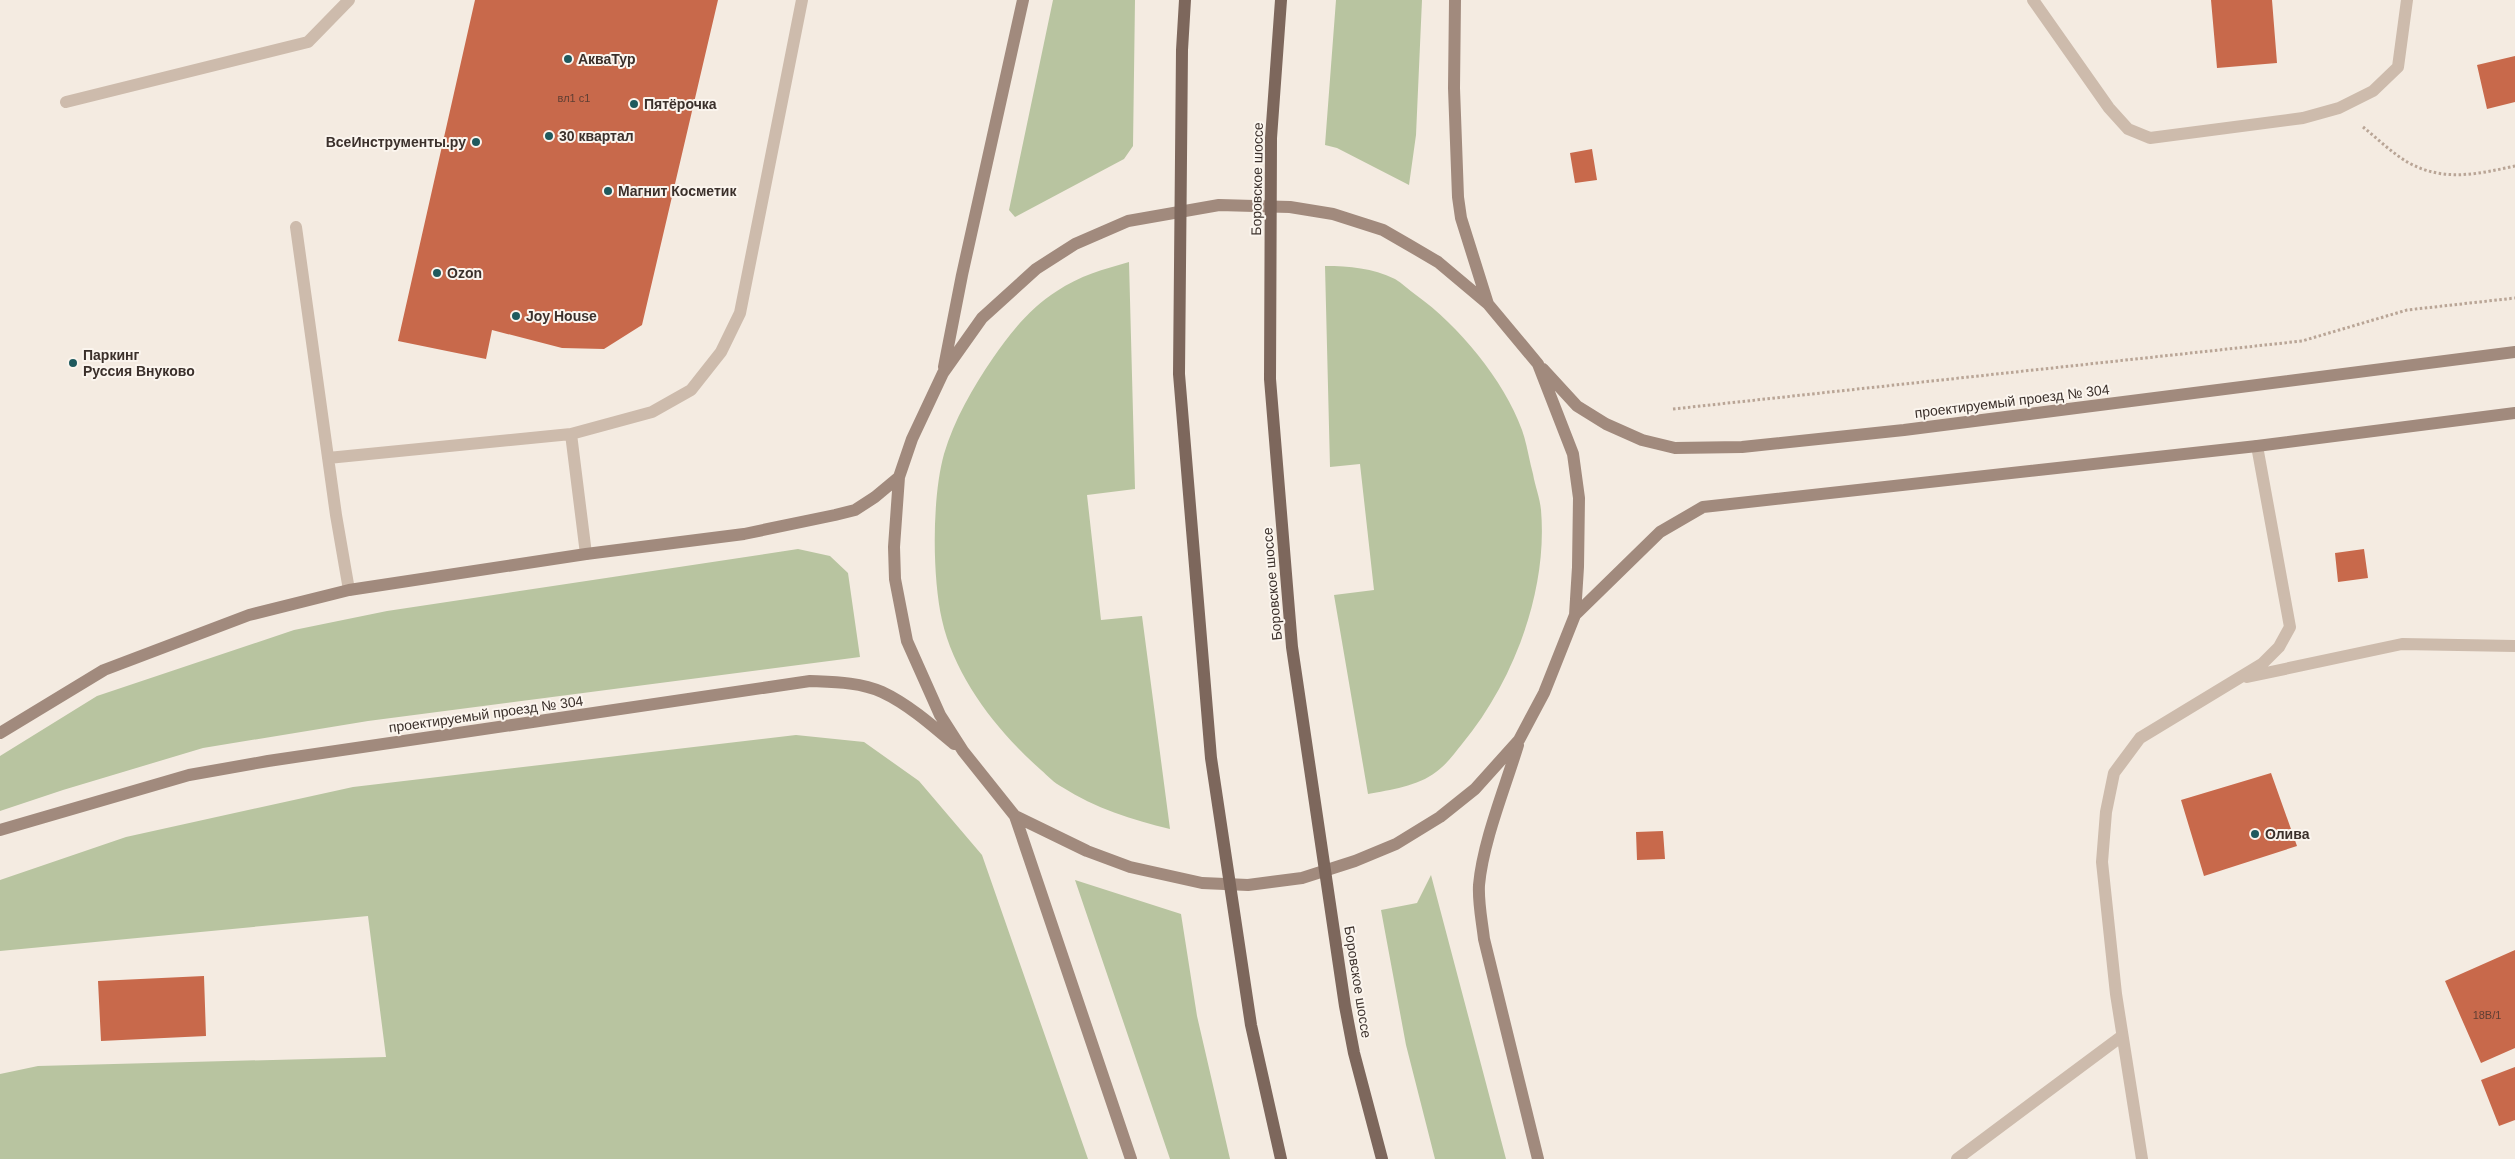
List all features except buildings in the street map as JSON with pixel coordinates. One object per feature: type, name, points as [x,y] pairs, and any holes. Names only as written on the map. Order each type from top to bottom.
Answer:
[{"type":"main road","points":[[943,373],[962,275],[1023,0]]},
{"type":"main road","points":[[1185,0],[1182,50],[1179,374],[1212,758],[1251,1025],[1282,1159]]},
{"type":"main road","name":"Боровское шоссе","points":[[1281,0],[1271,138],[1270,379],[1292,637],[1345,1006],[1354,1053],[1382,1159]]},
{"type":"main road","points":[[1455,0],[1454,88],[1458,197],[1461,218],[1488,304]]},
{"type":"main road","points":[[1131,1159],[1015,816],[963,751],[940,715],[907,641],[894,579],[894,547],[899,476],[912,438],[943,373],[982,318],[1036,269],[1076,244],[1128,222],[1219,204],[1297,208],[1333,214],[1383,230],[1409,245],[1438,262],[1488,304]]},
{"type":"main road","name":"проектируемый проезд № 304","points":[[1488,304],[1538,364],[1577,406],[1606,424],[1642,440],[1675,448],[1742,447],[1904,430],[2515,352]]},
{"type":"main road","points":[[1538,364],[1573,454],[1579,498],[1575,615],[1556,666],[1519,740],[1485,854],[1479,886],[1484,939],[1538,1159]]},
{"type":"main road","points":[[1575,615],[1660,532],[1703,507],[2257,446],[2515,413]]},
{"type":"main road","points":[[0,733],[104,670],[249,615],[349,590],[586,554],[744,534],[835,516],[855,510],[875,497],[899,476]]},
{"type":"main road","name":"проектируемый проезд № 304","points":[[0,830],[189,775],[268,761],[810,681],[844,683],[882,692],[938,730],[963,751]]},
{"type":"main road","points":[[1015,816],[1096,854],[1130,867],[1202,883],[1248,885],[1275,882],[1333,870],[1396,844],[1440,817],[1475,789],[1519,740]]},
{"type":"lane","points":[[66,102],[308,42],[349,0]]},
{"type":"lane","points":[[328,458],[571,434],[652,412],[691,390],[721,352],[740,313],[802,0]]},
{"type":"lane","points":[[2033,0],[2108,108],[2128,129],[2150,138],[2304,118],[2339,108],[2373,92],[2398,67],[2407,0]]},
{"type":"lane","points":[[296,227],[328,458],[349,590]]},
{"type":"lane","points":[[571,434],[586,554]]},
{"type":"lane","points":[[2142,1159],[2122,1036],[2102,862],[2106,812],[2114,773],[2140,738],[2262,664],[2280,647],[2290,627],[2257,446]]},
{"type":"lane","points":[[2237,679],[2402,644],[2515,646]]},
{"type":"lane","points":[[1957,1159],[2122,1036]]},
{"type":"path","points":[[2339,108],[2408,163],[2425,170],[2450,176],[2474,175],[2515,166]]},
{"type":"path","points":[[1673,409],[2302,341],[2407,310],[2515,298]]},
{"type":"green space","points":[[1053,0],[1135,0],[1133,146],[1124,159],[1015,217],[1009,210]]},
{"type":"green space","points":[[1336,0],[1422,0],[1416,135],[1409,185],[1337,148],[1325,145]]},
{"type":"green space","points":[[1129,262],[1135,489],[1087,495],[1101,620],[1142,616],[1170,829],[1142,822],[1087,801],[1059,785],[1009,739],[980,702],[957,663],[948,642],[942,620],[936,582],[935,514],[940,472],[953,429],[978,380],[1014,330],[1047,297],[1083,277]]},
{"type":"green space","points":[[1325,266],[1361,268],[1395,279],[1432,307],[1463,338],[1492,373],[1514,411],[1525,441],[1541,510],[1542,541],[1533,604],[1511,664],[1497,693],[1462,744],[1440,769],[1421,781],[1368,794],[1334,595],[1374,590],[1360,464],[1330,467]]},
{"type":"green space","points":[[798,549],[830,556],[848,573],[860,657],[368,721],[203,748],[0,811],[0,756],[97,696],[294,630],[387,611]]},
{"type":"green space","points":[[796,735],[864,742],[919,781],[982,855],[1088,1159],[0,1159],[0,1074],[38,1066],[386,1057],[368,916],[0,951],[0,880],[126,837],[353,787]]},
{"type":"green space","points":[[1431,875],[1506,1159],[1435,1159],[1406,1045],[1381,910],[1417,903]]},
{"type":"green space","points":[[1075,880],[1181,914],[1197,1016],[1230,1159],[1170,1159]]},
{"type":"place","name":"АкваТур","points":[[568,59]]},
{"type":"place","name":"Пятёрочка","points":[[634,104]]},
{"type":"place","name":"30 квартал","points":[[549,136]]},
{"type":"place","name":"ВсеИнструменты.ру","points":[[476,142]]},
{"type":"place","name":"Магнит Косметик","points":[[608,191]]},
{"type":"place","name":"Ozon","points":[[437,273]]},
{"type":"place","name":"Joy House","points":[[516,316]]},
{"type":"place","name":"Паркинг Руссия Внуково","points":[[73,363]]},
{"type":"place","name":"Олива","points":[[2255,834]]}]
